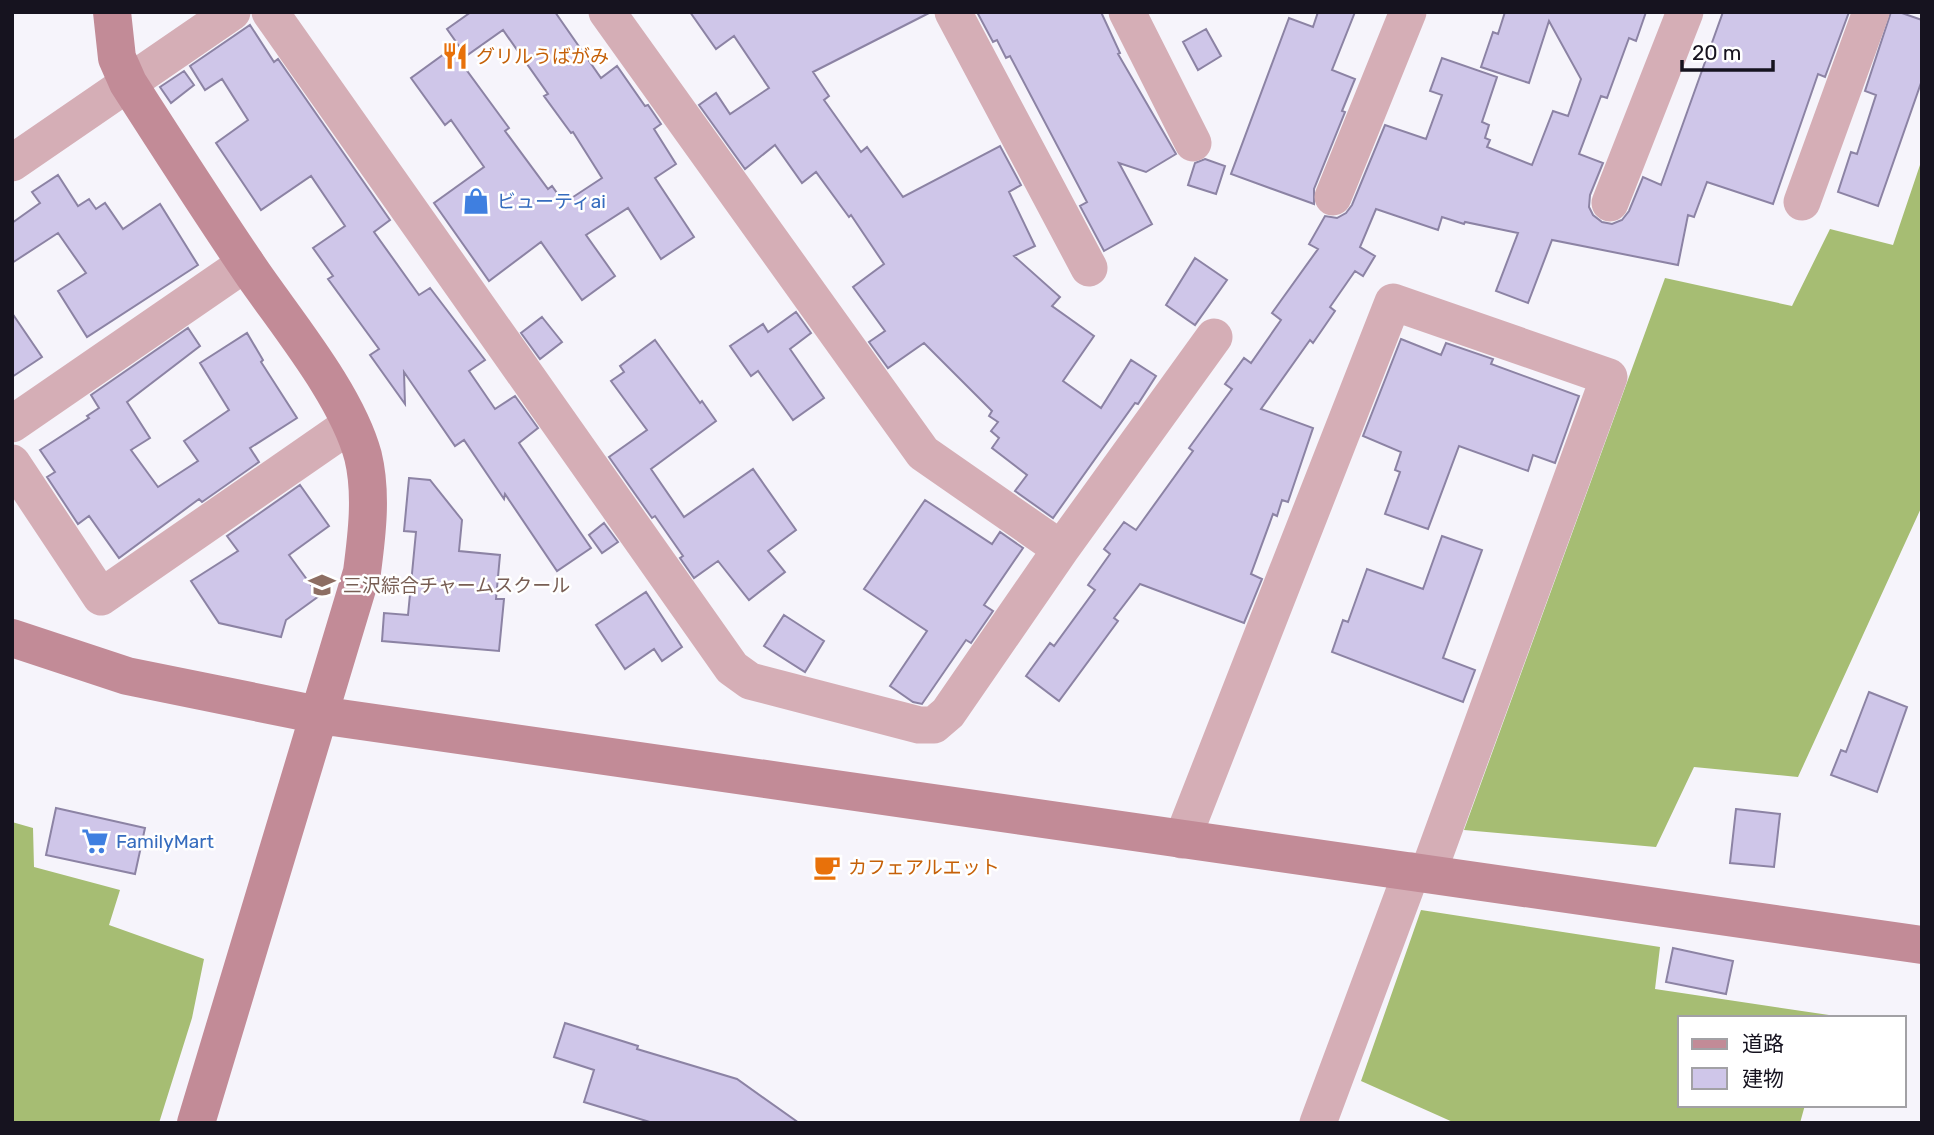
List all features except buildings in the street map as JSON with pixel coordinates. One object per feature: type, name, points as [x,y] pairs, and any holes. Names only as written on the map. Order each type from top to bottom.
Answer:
[{"type":"street","points":[[112,12],[117,58],[128,83],[334,392],[351,424],[363,457],[368,530],[362,572],[196,1123]]},
{"type":"street","points":[[12,163],[232,12]]},
{"type":"street","points":[[270,12],[732,668],[750,681],[919,725],[934,725],[948,713],[1061,549],[1214,337]]},
{"type":"street","points":[[607,12],[923,453],[1061,549]]},
{"type":"street","points":[[953,12],[1089,268]]},
{"type":"street","points":[[1127,12],[1193,143]]},
{"type":"street","points":[[1333,197],[1408,12]]},
{"type":"street","points":[[1610,203],[1685,12]]},
{"type":"street","points":[[1802,202],[1871,12]]},
{"type":"street","points":[[12,424],[246,263]]},
{"type":"street","points":[[1182,840],[1393,302],[1609,377],[1420,872],[1318,1123]]},
{"type":"street","points":[[12,464],[101,597],[351,424]]},
{"type":"street","points":[[12,638],[127,676],[318,715],[1922,945]]},
{"type":"green space","points":[[1922,159],[1922,506],[1798,777],[1694,767],[1656,847],[1464,830],[1665,278],[1792,306],[1830,229],[1893,245]]},
{"type":"green space","points":[[12,822],[33,828],[34,867],[120,890],[109,925],[204,959],[192,1018],[159,1123],[12,1123]]},
{"type":"green space","points":[[1421,910],[1660,947],[1655,989],[1829,1015],[1678,1016],[1678,1107],[1804,1107],[1800,1123],[1455,1123],[1361,1081]]},
{"type":"place","name":"グリルうばがみ","points":[[455,56]]},
{"type":"place","name":"ビューティai","points":[[476,201]]},
{"type":"place","name":"三沢綜合チャームスクール","points":[[322,585]]},
{"type":"place","name":"FamilyMart","points":[[95,841]]},
{"type":"place","name":"カフェアルエット","points":[[827,867]]}]
